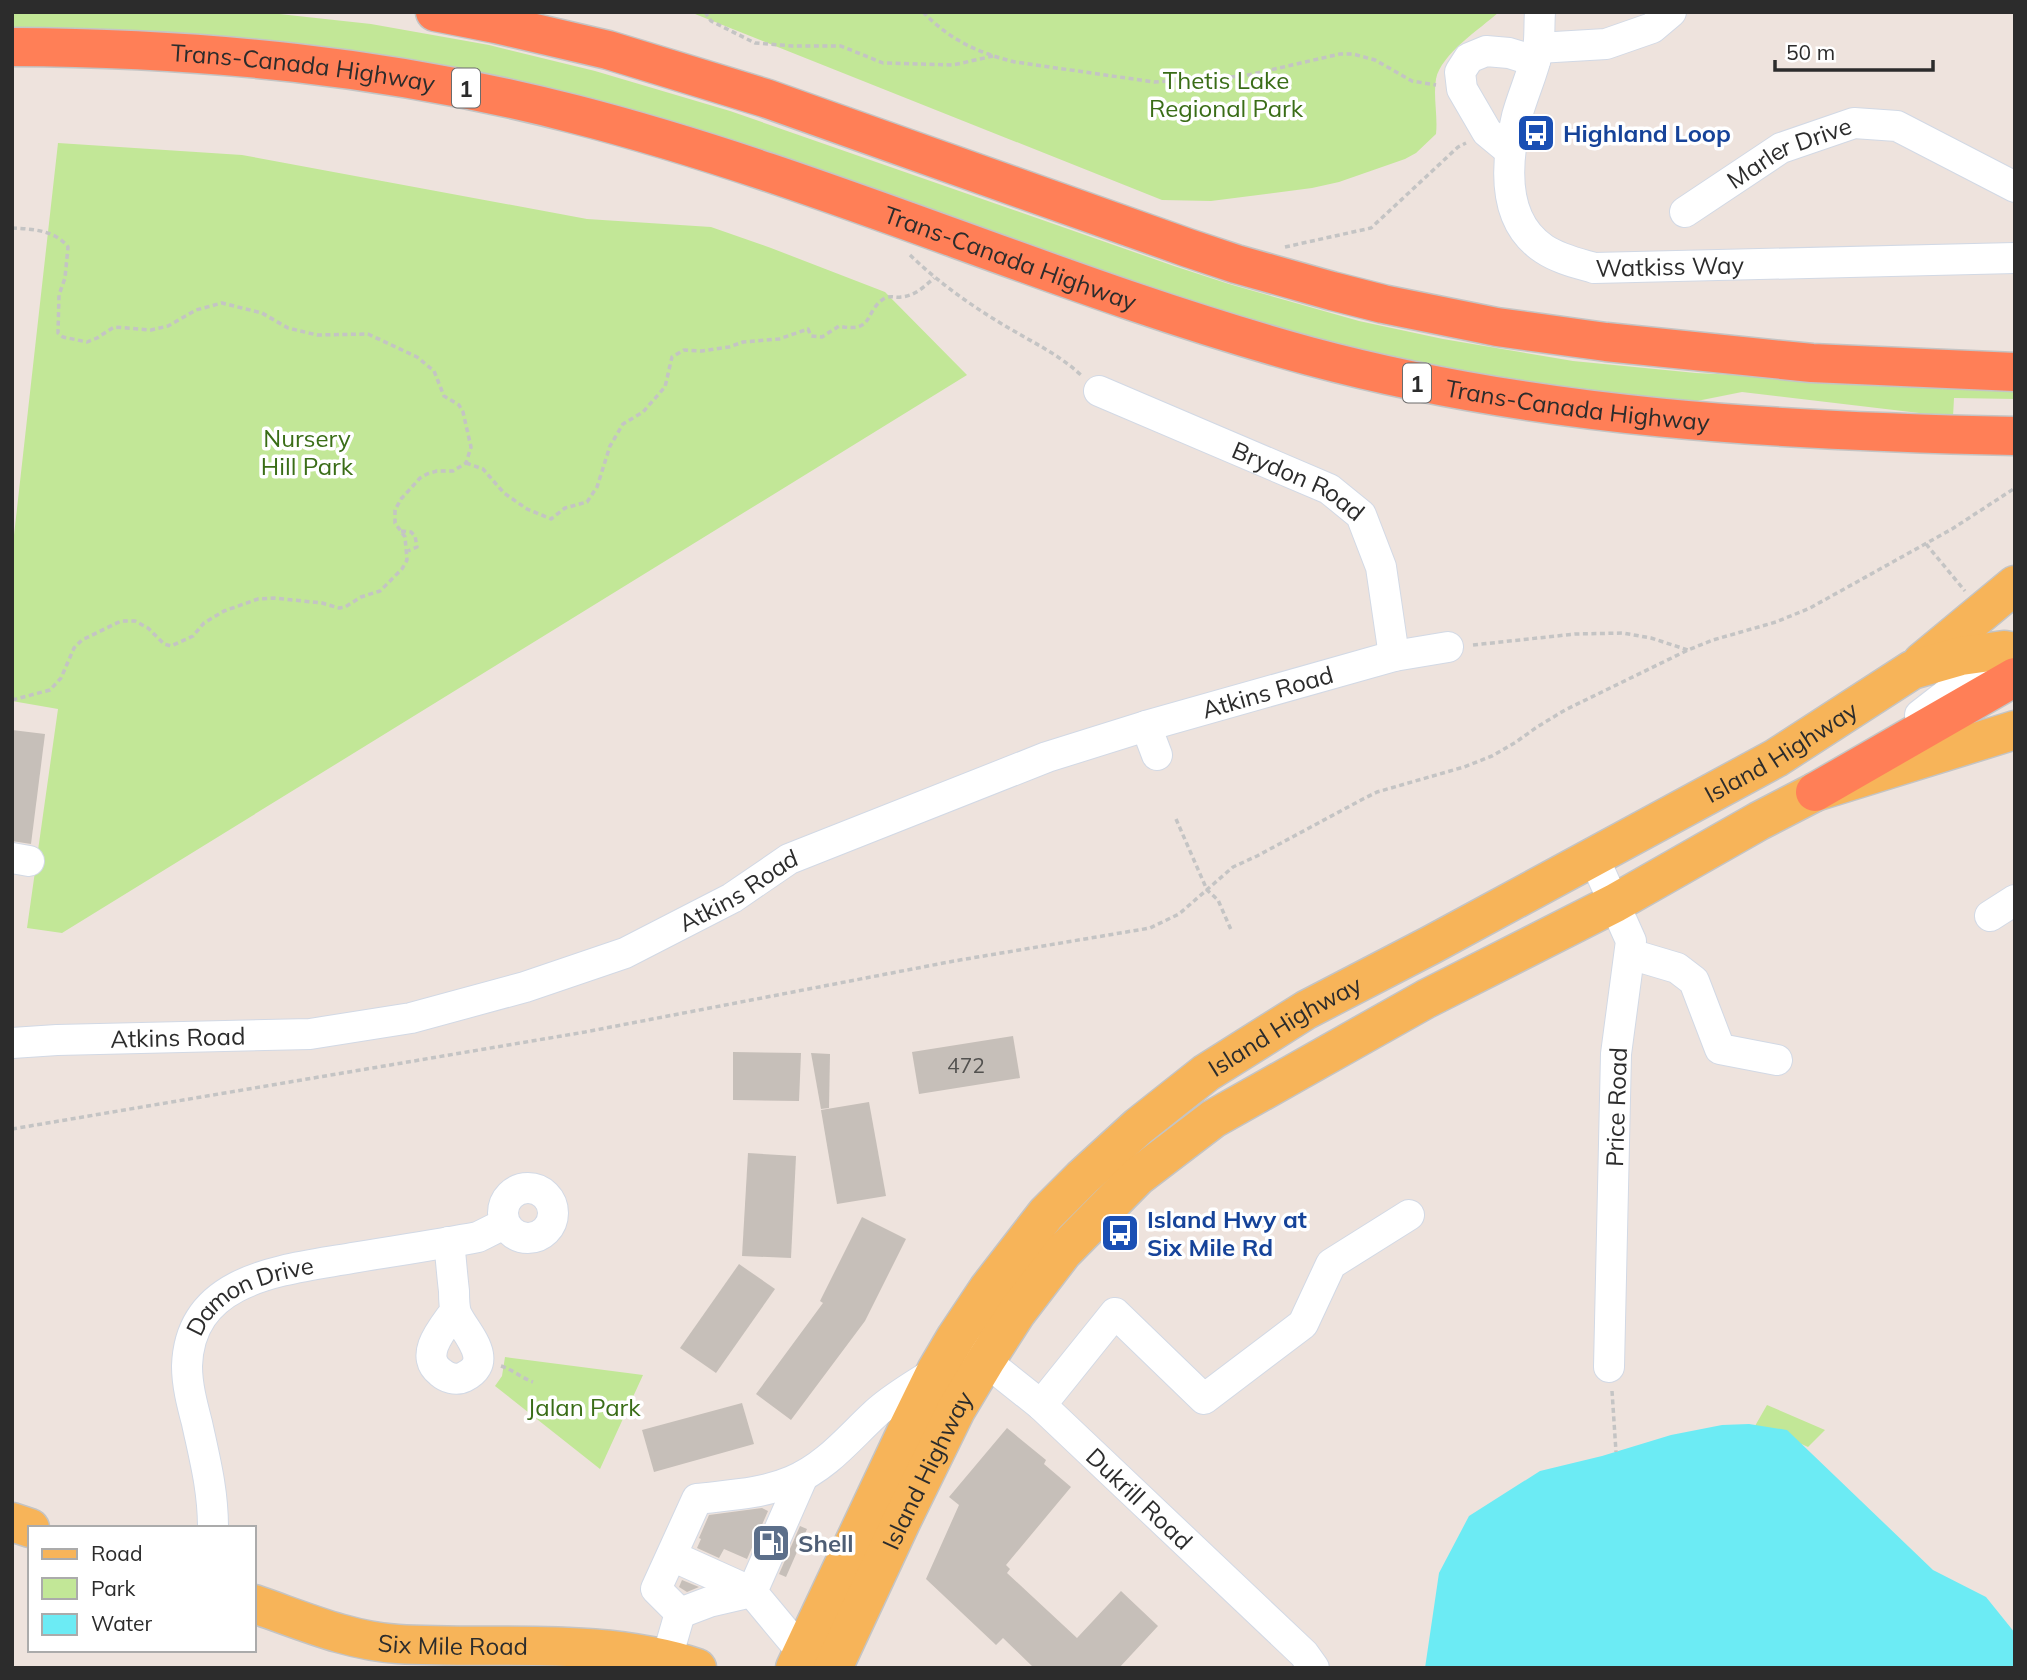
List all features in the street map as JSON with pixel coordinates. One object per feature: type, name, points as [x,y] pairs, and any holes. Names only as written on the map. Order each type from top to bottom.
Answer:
[{"type":"highway","points":[[435,12],[608,50],[765,98],[1188,248],[1383,304],[1497,327],[1606,342],[1812,363],[2015,372]]},
{"type":"highway","name":"Trans-Canada Highway","points":[[12,47],[128,50],[247,58],[348,68],[458,86],[575,114],[667,140],[783,177],[1206,326],[1309,356],[1423,384],[1544,405],[1678,419],[1783,427],[2015,436]]},
{"type":"highway","points":[[1815,792],[2012,655]]},
{"type":"main road","points":[[1912,670],[2015,585]]},
{"type":"main road","name":"Island Highway","points":[[810,1663],[936,1371],[956,1338],[988,1289],[1046,1214],[1139,1126],[1206,1073],[1306,1010],[1776,758],[1912,670],[1961,656],[2012,655]]},
{"type":"main road","name":"Island Highway","points":[[810,1663],[901,1522],[956,1410],[1017,1312],[1063,1252],[1137,1177],[1213,1119],[1426,999],[1615,903],[1815,792],[2015,730]]},
{"type":"main road","name":"Six Mile Road","points":[[256,1605],[351,1637],[396,1644],[512,1646],[662,1662]]},
{"type":"street","name":"Watkiss Way","points":[[1540,12],[1536,54],[1517,116],[1510,151],[1509,175],[1516,217],[1528,235],[1544,249],[1565,260],[1594,268],[2015,258]]},
{"type":"street","points":[[1510,151],[1487,132],[1462,89],[1460,72],[1469,58],[1486,51],[1536,54],[1606,44],[1652,28],[1671,12]]},
{"type":"street","name":"Marler Drive","points":[[1685,212],[1781,148],[1854,122],[1897,126],[2015,187]]},
{"type":"street","name":"Brydon Road","points":[[1099,391],[1329,489],[1361,515],[1381,568],[1394,656]]},
{"type":"street","name":"Atkins Road","points":[[12,1043],[310,1034],[411,1018],[525,987],[625,953],[732,898],[789,859],[1047,757],[1394,656],[1448,647]]},
{"type":"street","points":[[1146,726],[1157,755]]},
{"type":"street","name":"Price Road","points":[[1593,856],[1631,941],[1616,1054],[1611,1382]]},
{"type":"street","points":[[1630,954],[1677,968],[1694,981],[1720,1049],[1777,1060]]},
{"type":"street","points":[[1041,1405],[1115,1313],[1204,1399],[1303,1324],[1331,1264],[1409,1215]]},
{"type":"street","name":"Damon Drive","points":[[212,1526],[213,1501],[187,1366],[190,1344],[198,1323],[211,1306],[227,1292],[247,1281],[282,1270],[478,1237],[504,1224]]},
{"type":"street","points":[[449,1242],[455,1311],[475,1343],[478,1360],[476,1368],[459,1379],[446,1377],[434,1368],[431,1355],[436,1337],[455,1311]]},
{"type":"street","name":"Dukrill Road","points":[[956,1338],[1041,1405],[1304,1654],[1314,1668]]},
{"type":"street","points":[[680,1614],[656,1588],[697,1499],[761,1490],[803,1476],[823,1463],[877,1412],[936,1371]]},
{"type":"street","points":[[752,1592],[803,1476]]},
{"type":"street","points":[[677,1545],[752,1592],[810,1663]]},
{"type":"street","points":[[662,1662],[680,1614],[709,1602],[752,1592]]},
{"type":"path","points":[[705,12],[711,20],[755,43],[841,46],[883,63],[953,65],[993,56]]},
{"type":"path","points":[[923,12],[936,26],[968,47],[993,56],[1015,62],[1154,82],[1244,76],[1340,54],[1353,54],[1375,60],[1412,81],[1462,89]]},
{"type":"path","points":[[1283,247],[1371,228],[1458,147],[1487,132]]},
{"type":"path","points":[[903,220],[908,253],[934,278],[1006,326],[1063,359],[1099,391]]},
{"type":"path","points":[[12,228],[36,229],[54,235],[62,239],[68,247],[57,322],[58,333],[63,337],[86,342],[114,327],[135,330],[160,328],[196,310],[222,303],[262,313],[288,328],[317,335],[368,334],[417,357],[434,370],[444,396],[459,405],[463,412],[471,447],[466,463],[453,471],[427,474],[401,499],[395,510],[395,523],[405,537],[407,560],[402,569],[380,591],[339,608],[323,603],[258,599],[224,611],[204,624],[193,636],[171,646],[164,644],[148,628],[135,621],[121,621],[82,640],[74,648],[61,678],[50,690],[12,700]]},
{"type":"path","points":[[466,463],[483,469],[504,494],[527,509],[551,519],[565,508],[587,502],[597,487],[610,446],[623,424],[643,412],[665,387],[672,357],[684,350],[702,351],[743,342],[779,339],[808,329],[811,335],[822,337],[839,326],[852,329],[864,325],[877,304],[889,296],[901,297],[918,292],[934,278]]},
{"type":"path","points":[[12,1129],[559,1037],[943,963],[1150,928],[1179,914],[1233,867],[1363,799],[1492,756],[1565,709],[1688,650],[1794,615],[1926,544],[2015,488]]},
{"type":"path","points":[[401,531],[411,532],[415,536],[417,547],[407,551]]},
{"type":"path","points":[[1926,544],[1982,612]]},
{"type":"path","points":[[1448,647],[1623,633],[1651,638],[1688,650]]},
{"type":"path","points":[[1176,819],[1207,890],[1218,901],[1232,932]]},
{"type":"path","points":[[478,1360],[517,1372],[533,1382]]},
{"type":"path","points":[[1611,1382],[1616,1452]]},
{"type":"green space","points":[[12,12],[261,12],[371,24],[489,45],[595,71],[730,111],[1174,266],[1359,321],[1443,339],[1573,361],[1696,373],[2015,389],[2015,399],[1954,398],[1953,417],[1742,392],[1692,402],[1674,401],[1465,375],[1243,320],[753,149],[12,32]]},
{"type":"green space","name":"Thetis Lake Regional Park","points":[[690,12],[1499,12],[1453,51],[1439,70],[1435,86],[1436,134],[1416,153],[1339,182],[1211,201],[1162,200]]},
{"type":"green space","name":"Nursery Hill Park","points":[[58,143],[242,155],[587,219],[711,227],[885,292],[967,375],[62,933],[27,928],[58,709],[12,701],[12,553]]},
{"type":"green space","name":"Jalan Park","points":[[505,1357],[643,1375],[600,1469],[495,1386],[502,1376]]},
{"type":"green space","points":[[1767,1405],[1825,1430],[1808,1447],[1771,1430],[1755,1426]]},
{"type":"water","points":[[1749,1424],[1787,1430],[1933,1570],[1986,1597],[2015,1633],[2015,1668],[1425,1668],[1439,1573],[1469,1516],[1540,1471],[1671,1435],[1722,1425]]},
{"type":"building","points":[[12,730],[45,734],[31,844],[12,841]]},
{"type":"building","points":[[1013,1036],[1020,1078],[919,1094],[912,1052]]},
{"type":"building","points":[[733,1052],[801,1053],[799,1101],[733,1100]]},
{"type":"building","points":[[811,1053],[830,1054],[829,1108],[821,1109]]},
{"type":"building","points":[[869,1102],[886,1196],[837,1204],[821,1110]]},
{"type":"building","points":[[748,1153],[796,1156],[791,1258],[742,1256]]},
{"type":"building","points":[[862,1217],[906,1239],[865,1321],[791,1420],[756,1394],[823,1303],[820,1301]]},
{"type":"building","points":[[739,1264],[775,1289],[716,1373],[680,1348]]},
{"type":"building","points":[[742,1403],[754,1444],[654,1472],[642,1430]]},
{"type":"building","points":[[1007,1428],[1046,1460],[1044,1464],[1071,1487],[1006,1565],[1010,1569],[1007,1573],[1077,1638],[1121,1591],[1158,1626],[1119,1668],[1034,1668],[1003,1638],[996,1645],[926,1579],[959,1505],[949,1497]]},
{"type":"building","points":[[762,1508],[768,1511],[747,1559],[724,1549],[719,1558],[697,1548],[709,1515]]},
{"type":"building","points":[[800,1526],[807,1529],[786,1577],[779,1574]]},
{"type":"building","points":[[682,1580],[699,1587],[687,1592],[679,1587]]},
{"type":"place","name":"Highland Loop","points":[[1536,133]]},
{"type":"place","name":"Island Hwy at Six Mile Rd","points":[[1120,1233]]},
{"type":"place","name":"Shell","points":[[771,1543]]}]
